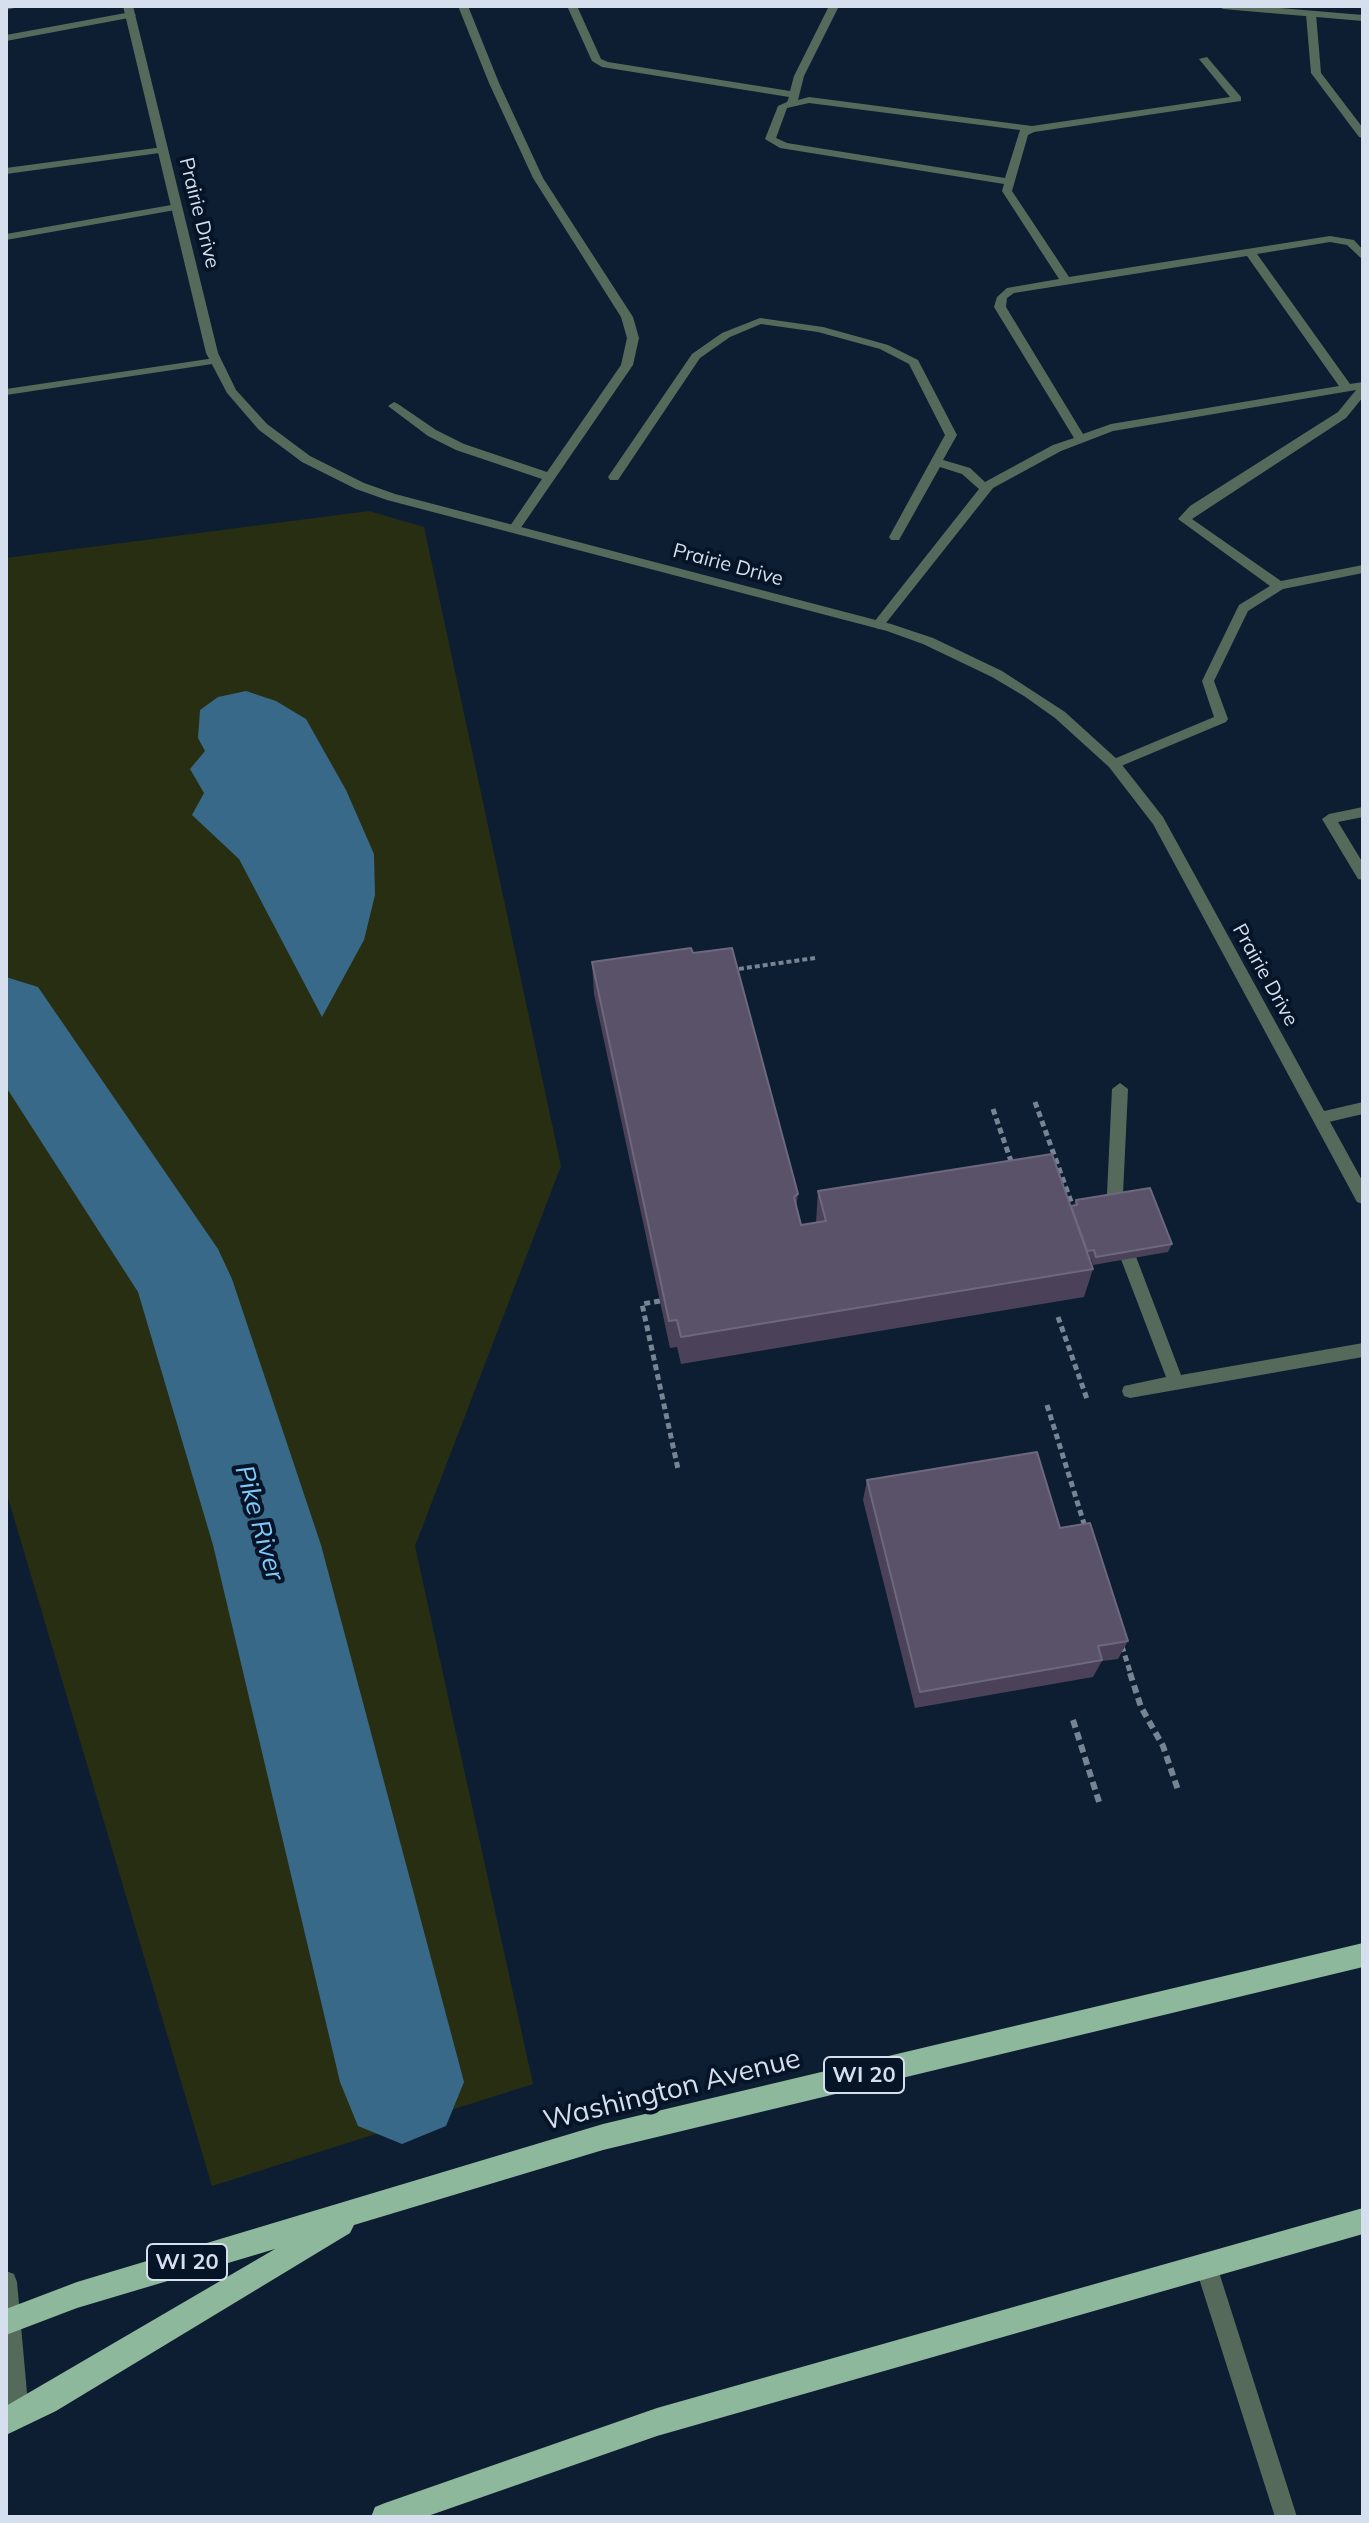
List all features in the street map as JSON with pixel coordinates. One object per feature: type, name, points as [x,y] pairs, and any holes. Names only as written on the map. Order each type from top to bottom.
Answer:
[{"type":"main road","name":"Washington Avenue","points":[[8,2321],[77,2295],[603,2137],[1363,1955]]},
{"type":"main road","points":[[12,2418],[369,2208]]},
{"type":"main road","points":[[385,2517],[657,2422],[1363,2221]]},
{"type":"street","points":[[6,7],[18,6]]},
{"type":"street","points":[[463,6],[538,178],[627,317],[633,338],[627,365],[514,529]]},
{"type":"street","points":[[572,6],[597,61],[605,65],[793,99],[821,99],[1032,129]]},
{"type":"street","points":[[834,6],[799,76],[793,99],[783,106],[770,139],[784,146],[1010,182]]},
{"type":"street","points":[[1223,6],[1363,18]]},
{"type":"street","points":[[6,38],[130,10]]},
{"type":"street","name":"Prairie Drive","points":[[130,10],[215,361],[231,391],[263,427],[306,459],[360,486],[391,497],[878,625],[928,641],[997,674],[1060,715],[1114,764],[1158,821],[1363,1197]]},
{"type":"street","points":[[1311,14],[1316,73],[1363,135]]},
{"type":"street","points":[[1065,280],[1007,191],[1023,133],[1032,129],[1237,99],[1204,59]]},
{"type":"street","points":[[6,171],[163,150]]},
{"type":"street","points":[[6,237],[177,207]]},
{"type":"street","points":[[1080,438],[1000,307],[1002,297],[1011,290],[1330,239],[1350,242],[1363,257]]},
{"type":"street","points":[[1249,251],[1347,388]]},
{"type":"street","points":[[614,477],[696,356],[726,335],[760,321],[819,329],[884,347],[914,362],[951,435],[895,537]]},
{"type":"street","points":[[6,392],[215,361]]},
{"type":"street","points":[[878,625],[986,489],[1025,465],[1080,438],[1111,428],[1363,387]]},
{"type":"street","points":[[1279,586],[1184,519],[1194,509],[1342,415],[1363,387]]},
{"type":"street","points":[[394,406],[432,433],[460,447],[549,477]]},
{"type":"street","points":[[937,462],[966,471],[986,489]]},
{"type":"street","points":[[1114,764],[1221,719],[1208,681],[1243,608],[1279,586],[1363,569]]},
{"type":"street","points":[[1363,812],[1329,819],[1363,875]]},
{"type":"street","points":[[1120,1089],[1114,1218],[1176,1383]]},
{"type":"street","points":[[1320,1118],[1363,1108]]},
{"type":"street","points":[[1130,1391],[1363,1350]]},
{"type":"street","points":[[1206,2266],[1286,2517]]},
{"type":"street","points":[[6,2282],[12,2418]]},
{"type":"path","points":[[720,971],[815,958]]},
{"type":"path","points":[[1035,1102],[1060,1168]]},
{"type":"path","points":[[993,1109],[1016,1177]]},
{"type":"path","points":[[660,1301],[642,1304],[678,1469]]},
{"type":"path","points":[[1058,1317],[1087,1399]]},
{"type":"path","points":[[1047,1405],[1089,1540]]},
{"type":"path","points":[[1117,1631],[1141,1707],[1163,1746],[1178,1790]]},
{"type":"path","points":[[1073,1720],[1100,1805]]},
{"type":"green space","points":[[369,511],[424,527],[561,1166],[415,1546],[533,2084],[212,2186],[6,1491],[6,558]]},
{"type":"water","points":[[246,691],[276,701],[306,719],[346,790],[374,854],[375,895],[364,940],[322,1017],[239,859],[192,815],[204,793],[190,769],[205,751],[198,738],[200,710],[218,697]]},
{"type":"building","points":[[691,948],[693,953],[732,948],[798,1194],[794,1197],[801,1225],[826,1221],[818,1191],[1052,1154],[1093,1269],[681,1337],[677,1320],[669,1321],[592,962]]},
{"type":"building","points":[[1150,1188],[1172,1244],[1096,1257],[1094,1250],[1087,1251],[1071,1206],[1077,1205],[1076,1200]]},
{"type":"building","points":[[1037,1452],[1060,1528],[1090,1523],[1128,1641],[1098,1646],[1102,1660],[920,1692],[867,1480]]},
{"type":"waterway","name":"Pike River","points":[[6,1012],[183,1279],[267,1545],[402,2082]]}]
